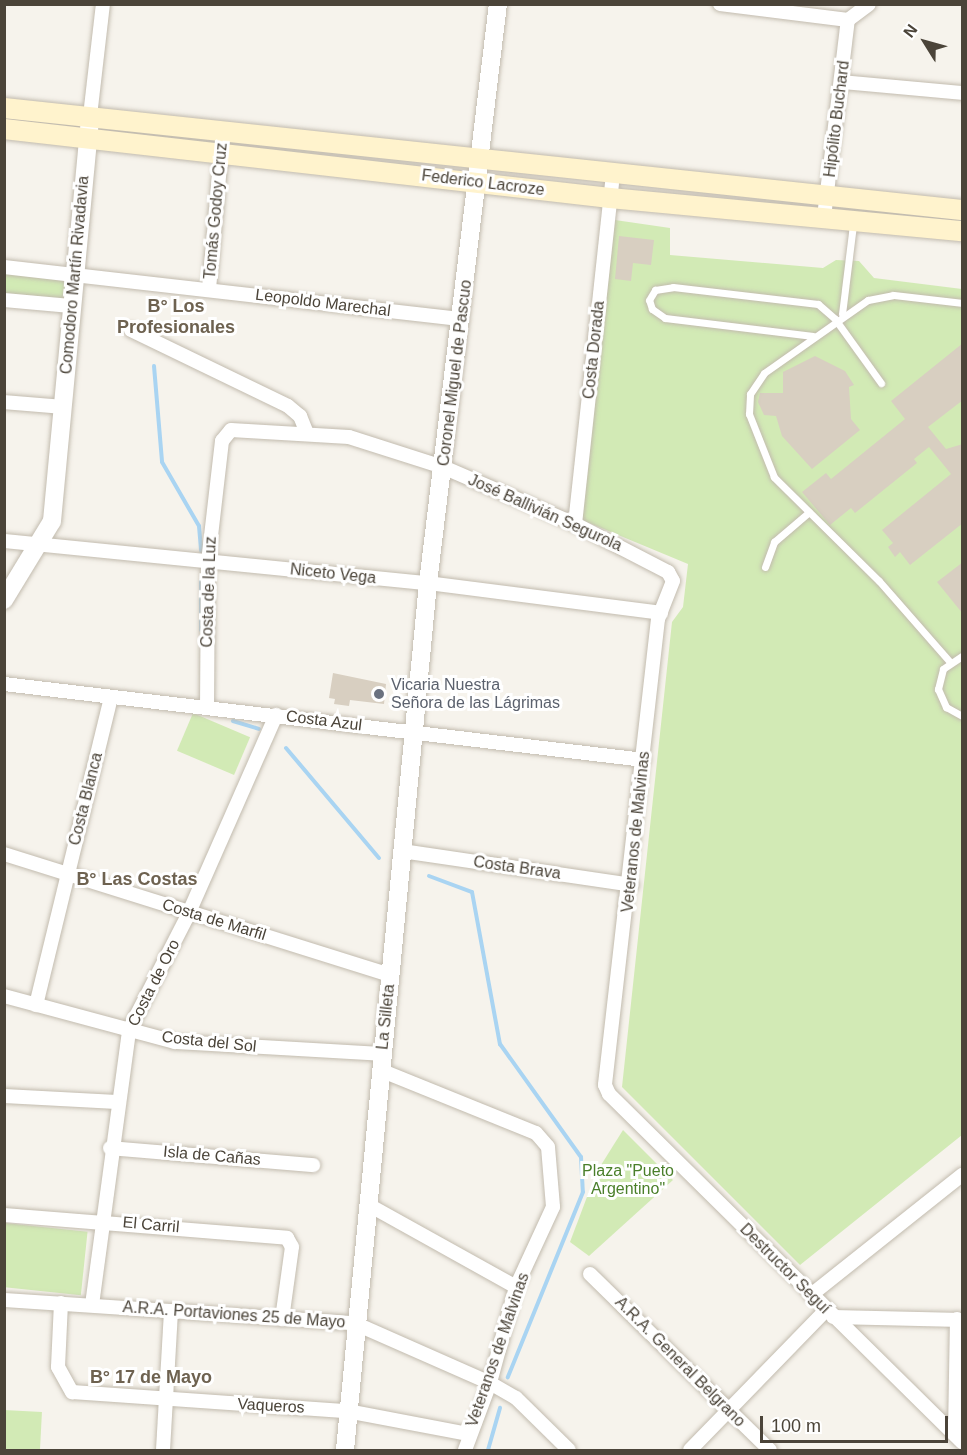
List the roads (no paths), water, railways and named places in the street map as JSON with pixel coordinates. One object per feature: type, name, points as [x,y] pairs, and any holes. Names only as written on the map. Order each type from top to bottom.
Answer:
[{"type":"main road","name":"Federico Lacroze","points":[[4,108],[481,162],[963,210]]},
{"type":"main road","name":"Federico Lacroze","points":[[4,129],[610,198],[963,231]]},
{"type":"street","name":"Comodoro Martín Rivadavia","points":[[4,600],[41,544],[52,521],[73,273],[103,4]]},
{"type":"street","name":"Coronel Miguel de Pascuo","points":[[428,583],[481,162],[498,4]]},
{"type":"street","points":[[720,4],[848,20],[869,4]]},
{"type":"street","name":"Hipólito Buchard","points":[[824,217],[848,20]]},
{"type":"street","points":[[842,82],[963,93]]},
{"type":"street","name":"Tomás Godoy Cruz","points":[[209,289],[223,133]]},
{"type":"street","name":"Costa Dorada","points":[[575,524],[613,176]]},
{"type":"street","name":"Leopoldo Marechal","points":[[4,267],[73,273],[462,319]]},
{"type":"street","points":[[4,300],[71,306]]},
{"type":"street","points":[[131,330],[288,406],[300,416],[306,432]]},
{"type":"street","points":[[4,402],[63,407]]},
{"type":"street","name":"José Ballivián Segurola","points":[[222,441],[231,430],[306,432],[349,437],[443,467],[575,524],[668,572]]},
{"type":"street","name":"Costa de la Luz","points":[[207,708],[207,562],[222,441]]},
{"type":"street","name":"Niceto Vega","points":[[4,541],[428,583],[661,613]]},
{"type":"street","name":"Veteranos de Malvinas","points":[[609,1094],[605,1085],[631,885],[661,613],[673,581],[668,572]]},
{"type":"street","name":"La Silleta","points":[[345,1450],[354,1323],[428,583]]},
{"type":"street","name":"Costa Azul","points":[[4,684],[644,760]]},
{"type":"street","name":"Costa Blanca","points":[[36,1005],[111,698]]},
{"type":"street","name":"Costa de Oro","points":[[92,1305],[100,1221],[129,1030],[189,912],[276,716]]},
{"type":"street","name":"Costa Brava","points":[[402,851],[631,885]]},
{"type":"street","name":"Costa de Marfil","points":[[4,854],[390,975]]},
{"type":"street","name":"Costa del Sol","points":[[4,996],[129,1030],[195,1044],[381,1062],[536,1133],[548,1147]]},
{"type":"street","name":"Destructor Seguí","points":[[609,1094],[811,1295],[959,1437]]},
{"type":"street","points":[[4,1096],[117,1102]]},
{"type":"street","name":"Veteranos de Malvinas","points":[[465,1450],[469,1434],[490,1383],[516,1287],[553,1207],[548,1147]]},
{"type":"street","name":"Isla de Cañas","points":[[110,1148],[313,1165]]},
{"type":"street","points":[[811,1295],[963,1175]]},
{"type":"street","points":[[367,1204],[516,1287]]},
{"type":"street","name":"El Carril","points":[[4,1215],[280,1236],[292,1247],[282,1319]]},
{"type":"street","name":"A.R.A. General Belgrano","points":[[590,1274],[770,1450]]},
{"type":"street","name":"A.R.A. Portaviones 25 de Mayo","points":[[4,1299],[354,1323],[490,1383],[516,1398],[569,1450]]},
{"type":"street","name":"Vaqueros","points":[[61,1303],[58,1367],[72,1392],[347,1411],[469,1434]]},
{"type":"street","points":[[163,1450],[171,1311]]},
{"type":"street","points":[[690,1450],[830,1313],[960,1319],[959,1437]]},
{"type":"lane","points":[[839,317],[853,221]]},
{"type":"lane","points":[[813,336],[665,318],[652,309],[649,300],[660,286],[818,304],[839,317],[881,383]]},
{"type":"lane","points":[[950,662],[879,581],[774,477],[759,451],[748,414],[750,394],[764,373],[839,317],[868,300],[893,295],[963,303]]},
{"type":"lane","points":[[765,567],[774,542],[809,512]]},
{"type":"lane","points":[[963,656],[950,662],[938,689],[946,707],[963,716]]},
{"type":"waterway","points":[[154,366],[162,462],[199,526],[201,551]]},
{"type":"waterway","points":[[201,580],[201,630]]},
{"type":"waterway","points":[[233,721],[259,729]]},
{"type":"waterway","points":[[286,748],[379,858]]},
{"type":"waterway","points":[[429,876],[472,892],[500,1044],[581,1157],[583,1192],[508,1377]]},
{"type":"waterway","points":[[488,1450],[500,1408]]},
{"type":"place","name":"Vicaria Nuestra Señora de las Lágrimas","points":[[379,694]]},
{"type":"district","name":"B° Los Profesionales","points":[[176,317]]},
{"type":"district","name":"B° Las Costas","points":[[137,879]]},
{"type":"district","name":"B° 17 de Mayo","points":[[151,1377]]},
{"type":"park label","name":"Plaza \"Pueto Argentino\"","points":[[628,1180]]}]
